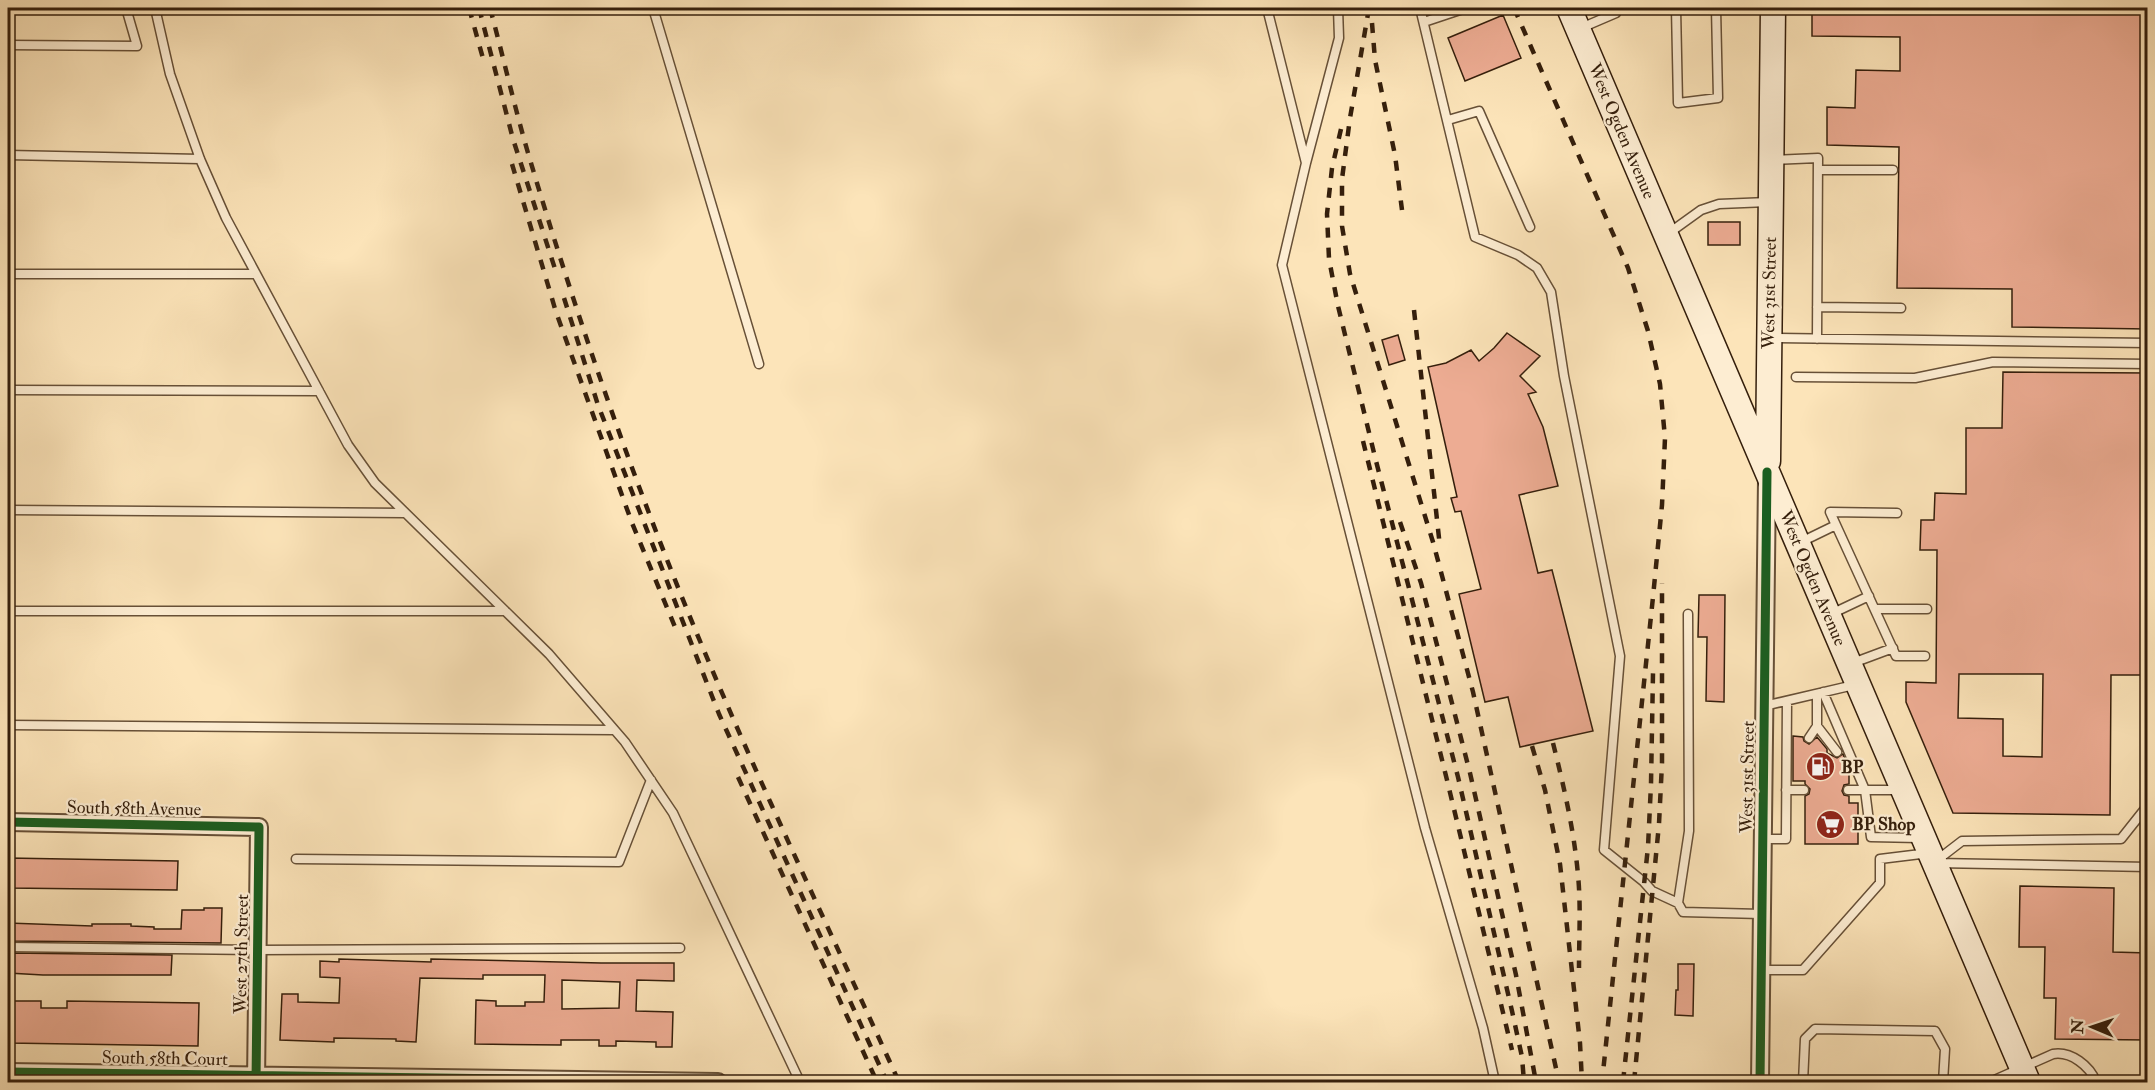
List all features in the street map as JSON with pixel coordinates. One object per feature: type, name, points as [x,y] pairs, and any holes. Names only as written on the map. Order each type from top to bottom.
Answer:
[{"type":"main road","name":"West Ogden Avenue","points":[[1569,8],[2025,1075]]},
{"type":"main road","name":"West 31st Street","points":[[1767,472],[1773,8]]},
{"type":"street","name":"West 31st Street","points":[[1760,1083],[1767,472]]},
{"type":"street","name":"South 58th Avenue","points":[[8,822],[259,827]]},
{"type":"street","name":"West 27th Street","points":[[256,1079],[259,827]]},
{"type":"street","name":"South 58th Court","points":[[8,1072],[256,1079],[718,1083]]},
{"type":"lane","points":[[8,45],[137,46],[126,8]]},
{"type":"lane","points":[[155,8],[170,74],[200,159],[226,218],[348,445],[375,483],[549,654],[615,730],[651,780],[673,813],[800,1083]]},
{"type":"lane","points":[[653,8],[759,364]]},
{"type":"lane","points":[[1267,8],[1306,163]]},
{"type":"lane","points":[[1338,8],[1339,38],[1282,266],[1425,828],[1483,1028],[1495,1083]]},
{"type":"lane","points":[[1420,8],[1475,237],[1518,255],[1537,268],[1551,292],[1564,376],[1620,656],[1604,850],[1652,891],[1678,903],[1683,912],[1761,914]]},
{"type":"lane","points":[[1424,22],[1466,8]]},
{"type":"lane","points":[[1578,30],[1616,13],[1616,8]]},
{"type":"lane","points":[[1676,8],[1678,103],[1718,98],[1716,8]]},
{"type":"lane","points":[[1448,120],[1479,111],[1530,227]]},
{"type":"lane","points":[[8,155],[200,159]]},
{"type":"lane","points":[[1771,160],[1818,158],[1817,339]]},
{"type":"lane","points":[[1818,170],[1893,170]]},
{"type":"lane","points":[[1666,235],[1701,210],[1719,204],[1770,202]]},
{"type":"lane","points":[[8,274],[256,274]]},
{"type":"lane","points":[[1817,307],[1901,308]]},
{"type":"lane","points":[[1769,338],[2148,343]]},
{"type":"lane","points":[[1796,377],[1915,378],[1993,362],[2148,364]]},
{"type":"lane","points":[[8,390],[319,391]]},
{"type":"lane","points":[[8,510],[405,513]]},
{"type":"lane","points":[[1897,513],[1830,512],[1896,656],[1925,656]]},
{"type":"lane","points":[[1798,544],[1836,525]]},
{"type":"lane","points":[[1828,615],[1869,596]]},
{"type":"lane","points":[[1875,609],[1927,609]]},
{"type":"lane","points":[[8,611],[505,611]]},
{"type":"lane","points":[[1678,903],[1689,831],[1688,614]]},
{"type":"lane","points":[[1764,706],[1820,693],[1893,648]]},
{"type":"lane","points":[[1809,738],[1818,726],[1820,693]]},
{"type":"lane","points":[[1820,693],[1864,790],[1870,837],[1928,851],[2148,867]]},
{"type":"lane","points":[[1763,838],[1786,838],[1787,701]]},
{"type":"lane","points":[[8,725],[615,730]]},
{"type":"lane","points":[[1818,726],[1837,752]]},
{"type":"lane","points":[[296,859],[619,862],[651,780]]},
{"type":"lane","points":[[1786,790],[1804,790]]},
{"type":"lane","points":[[1848,790],[1903,790]]},
{"type":"lane","points":[[1761,970],[1803,970],[1880,883],[1880,859],[1928,851],[1962,841],[2121,839],[2148,806]]},
{"type":"lane","points":[[8,946],[258,950],[680,948]]},
{"type":"lane","points":[[1803,1083],[1805,1039],[1815,1029],[1878,1029],[1935,1031],[1945,1049],[1943,1083]]},
{"type":"lane","points":[[1990,1083],[2025,1075],[2053,1054],[2061,1053],[2077,1060],[2092,1073],[2096,1083]]},
{"type":"building","points":[[1812,8],[2148,8],[2148,329],[2012,327],[2012,289],[1897,288],[1899,147],[1827,145],[1827,107],[1855,108],[1856,70],[1900,71],[1900,37],[1812,36]]},
{"type":"building","points":[[1503,15],[1521,58],[1465,81],[1448,38]]},
{"type":"building","points":[[1708,222],[1740,222],[1740,245],[1708,245]]},
{"type":"building","points":[[1507,333],[1540,356],[1520,376],[1536,392],[1528,394],[1543,427],[1558,486],[1519,495],[1538,573],[1552,570],[1593,731],[1520,747],[1508,697],[1485,702],[1459,594],[1481,589],[1461,511],[1455,512],[1451,498],[1457,497],[1428,367],[1446,363],[1471,350],[1479,361]]},
{"type":"building","points":[[1398,335],[1405,360],[1389,365],[1382,340]]},
{"type":"building","points":[[2003,372],[2148,373],[2148,675],[2111,675],[2110,815],[1953,813],[1906,702],[1906,682],[1936,683],[1937,550],[1920,550],[1921,520],[1934,520],[1935,493],[1966,494],[1966,428],[2002,428]],"holes":[[[1959,674],[2043,674],[2042,757],[2003,756],[2003,719],[1958,718]]]},
{"type":"building","points":[[1699,595],[1725,595],[1724,702],[1706,701],[1707,637],[1698,637]]},
{"type":"building","points":[[1793,736],[1803,737],[1804,741],[1809,744],[1817,737],[1827,749],[1827,753],[1837,758],[1843,754],[1849,770],[1849,784],[1844,785],[1842,791],[1844,795],[1849,796],[1849,803],[1858,803],[1858,844],[1805,844],[1805,796],[1809,794],[1810,789],[1805,781],[1793,781]]},
{"type":"building","points":[[8,858],[178,861],[177,890],[8,888]]},
{"type":"building","points":[[2020,886],[2114,888],[2113,952],[2148,953],[2148,1040],[2055,1039],[2056,998],[2044,998],[2045,947],[2019,947]]},
{"type":"building","points":[[204,908],[222,908],[221,943],[8,941],[8,923],[92,926],[92,924],[131,924],[131,926],[154,927],[154,929],[181,929],[182,910],[204,910]]},
{"type":"building","points":[[8,953],[172,955],[171,975],[8,973]]},
{"type":"building","points":[[339,959],[431,962],[431,959],[674,963],[674,981],[637,980],[636,1011],[673,1012],[672,1047],[656,1047],[656,1042],[616,1041],[616,1046],[599,1046],[599,1040],[561,1040],[561,1045],[475,1044],[476,1000],[496,1001],[496,1006],[525,1006],[525,1002],[544,1002],[545,975],[483,975],[483,979],[420,978],[416,1042],[396,1041],[396,1039],[334,1038],[334,1042],[280,1040],[282,994],[298,994],[298,1002],[339,1003],[340,978],[320,977],[320,961],[339,962]],"holes":[[[562,980],[620,982],[619,1008],[562,1009]]]},
{"type":"building","points":[[1678,964],[1694,964],[1693,1016],[1675,1015]]},
{"type":"building","points":[[8,1001],[41,1001],[41,1008],[67,1008],[67,1001],[199,1003],[198,1046],[8,1043]]},
{"type":"railway","points":[[469,8],[484,62]]},
{"type":"railway","points":[[479,8],[513,139],[557,275]]},
{"type":"railway","points":[[490,8],[523,135],[546,211],[602,385],[644,499],[738,731],[899,1082]]},
{"type":"railway","points":[[1369,8],[1342,179],[1342,226],[1350,274],[1433,542],[1473,692],[1559,1082]]},
{"type":"railway","points":[[1514,8],[1628,268],[1648,331],[1660,384],[1665,438],[1662,505],[1602,1082]]},
{"type":"railway","points":[[1372,23],[1375,60],[1395,155],[1402,210]]},
{"type":"railway","points":[[1341,129],[1332,168],[1327,214],[1329,259],[1338,306],[1458,777],[1522,1057],[1524,1082]]},
{"type":"railway","points":[[512,164],[556,312],[632,523],[675,627]]},
{"type":"railway","points":[[564,298],[598,405],[719,714],[887,1082]]},
{"type":"railway","points":[[1414,310],[1440,547]]},
{"type":"railway","points":[[1363,441],[1512,1050]]},
{"type":"railway","points":[[1400,522],[1421,583],[1470,773],[1516,975],[1536,1082]]},
{"type":"railway","points":[[1634,1082],[1659,824],[1662,763],[1662,583]]},
{"type":"railway","points":[[1623,1082],[1648,847],[1653,673]]},
{"type":"railway","points":[[1553,743],[1576,858],[1579,898],[1579,968]]},
{"type":"railway","points":[[1532,746],[1545,790],[1560,864],[1580,1043],[1582,1082]]},
{"type":"railway","points":[[738,777],[877,1082]]},
{"type":"cycle path","points":[[1760,1082],[1767,472]]},
{"type":"cycle path","points":[[8,822],[259,827],[256,1082]]},
{"type":"cycle path","points":[[8,1072],[718,1082]]},
{"type":"place","name":"BP","points":[[1820,767]]},
{"type":"place","name":"BP Shop","points":[[1831,824]]}]
